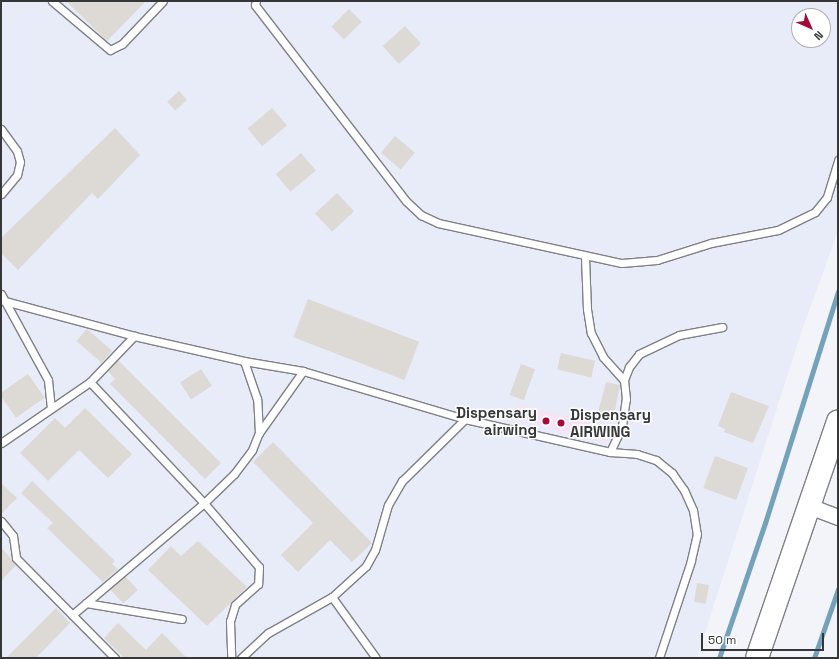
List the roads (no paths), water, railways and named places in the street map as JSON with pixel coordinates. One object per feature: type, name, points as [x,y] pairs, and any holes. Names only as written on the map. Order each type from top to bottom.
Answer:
[{"type":"main road","points":[[757,658],[838,422]]},
{"type":"street","points":[[809,506],[838,517]]},
{"type":"lane","points":[[52,1],[110,50],[122,44],[163,1]]},
{"type":"lane","points":[[256,1],[255,5],[406,201],[421,215],[438,224],[518,239],[585,257],[622,263],[657,260],[711,243],[778,230],[815,212],[827,196],[838,160]]},
{"type":"lane","points":[[1,129],[17,151],[20,162],[17,175],[1,194]]},
{"type":"lane","points":[[585,257],[587,309],[591,333],[603,357],[624,380]]},
{"type":"lane","points":[[1,294],[48,380],[51,407]]},
{"type":"lane","points":[[4,300],[134,336],[244,361],[303,371],[465,419],[610,452],[637,454],[656,460],[672,473],[684,490],[693,510],[697,534],[691,561],[659,658]]},
{"type":"lane","points":[[610,452],[622,426],[626,399],[624,380],[629,367],[639,354],[679,335],[722,326]]},
{"type":"lane","points":[[1,443],[51,407],[90,382],[134,336]]},
{"type":"lane","points":[[244,361],[257,400],[259,433]]},
{"type":"lane","points":[[72,615],[204,503],[234,474],[252,450],[259,433],[303,371]]},
{"type":"lane","points":[[90,382],[204,503],[260,567],[258,584],[235,605],[230,621],[231,658]]},
{"type":"lane","points":[[240,658],[268,633],[332,597],[366,566],[375,550],[388,505],[402,481],[465,419]]},
{"type":"lane","points":[[1,521],[13,536],[16,558],[115,658]]},
{"type":"lane","points":[[332,597],[376,658]]},
{"type":"lane","points":[[86,603],[182,619]]},
{"type":"waterway","points":[[719,658],[765,523],[838,291]]},
{"type":"waterway","points":[[814,658],[838,589]]},
{"type":"place","name":"Dispensary airwing","points":[[546,421]]},
{"type":"place","name":"Dispensary AIRWING","points":[[561,423]]}]
